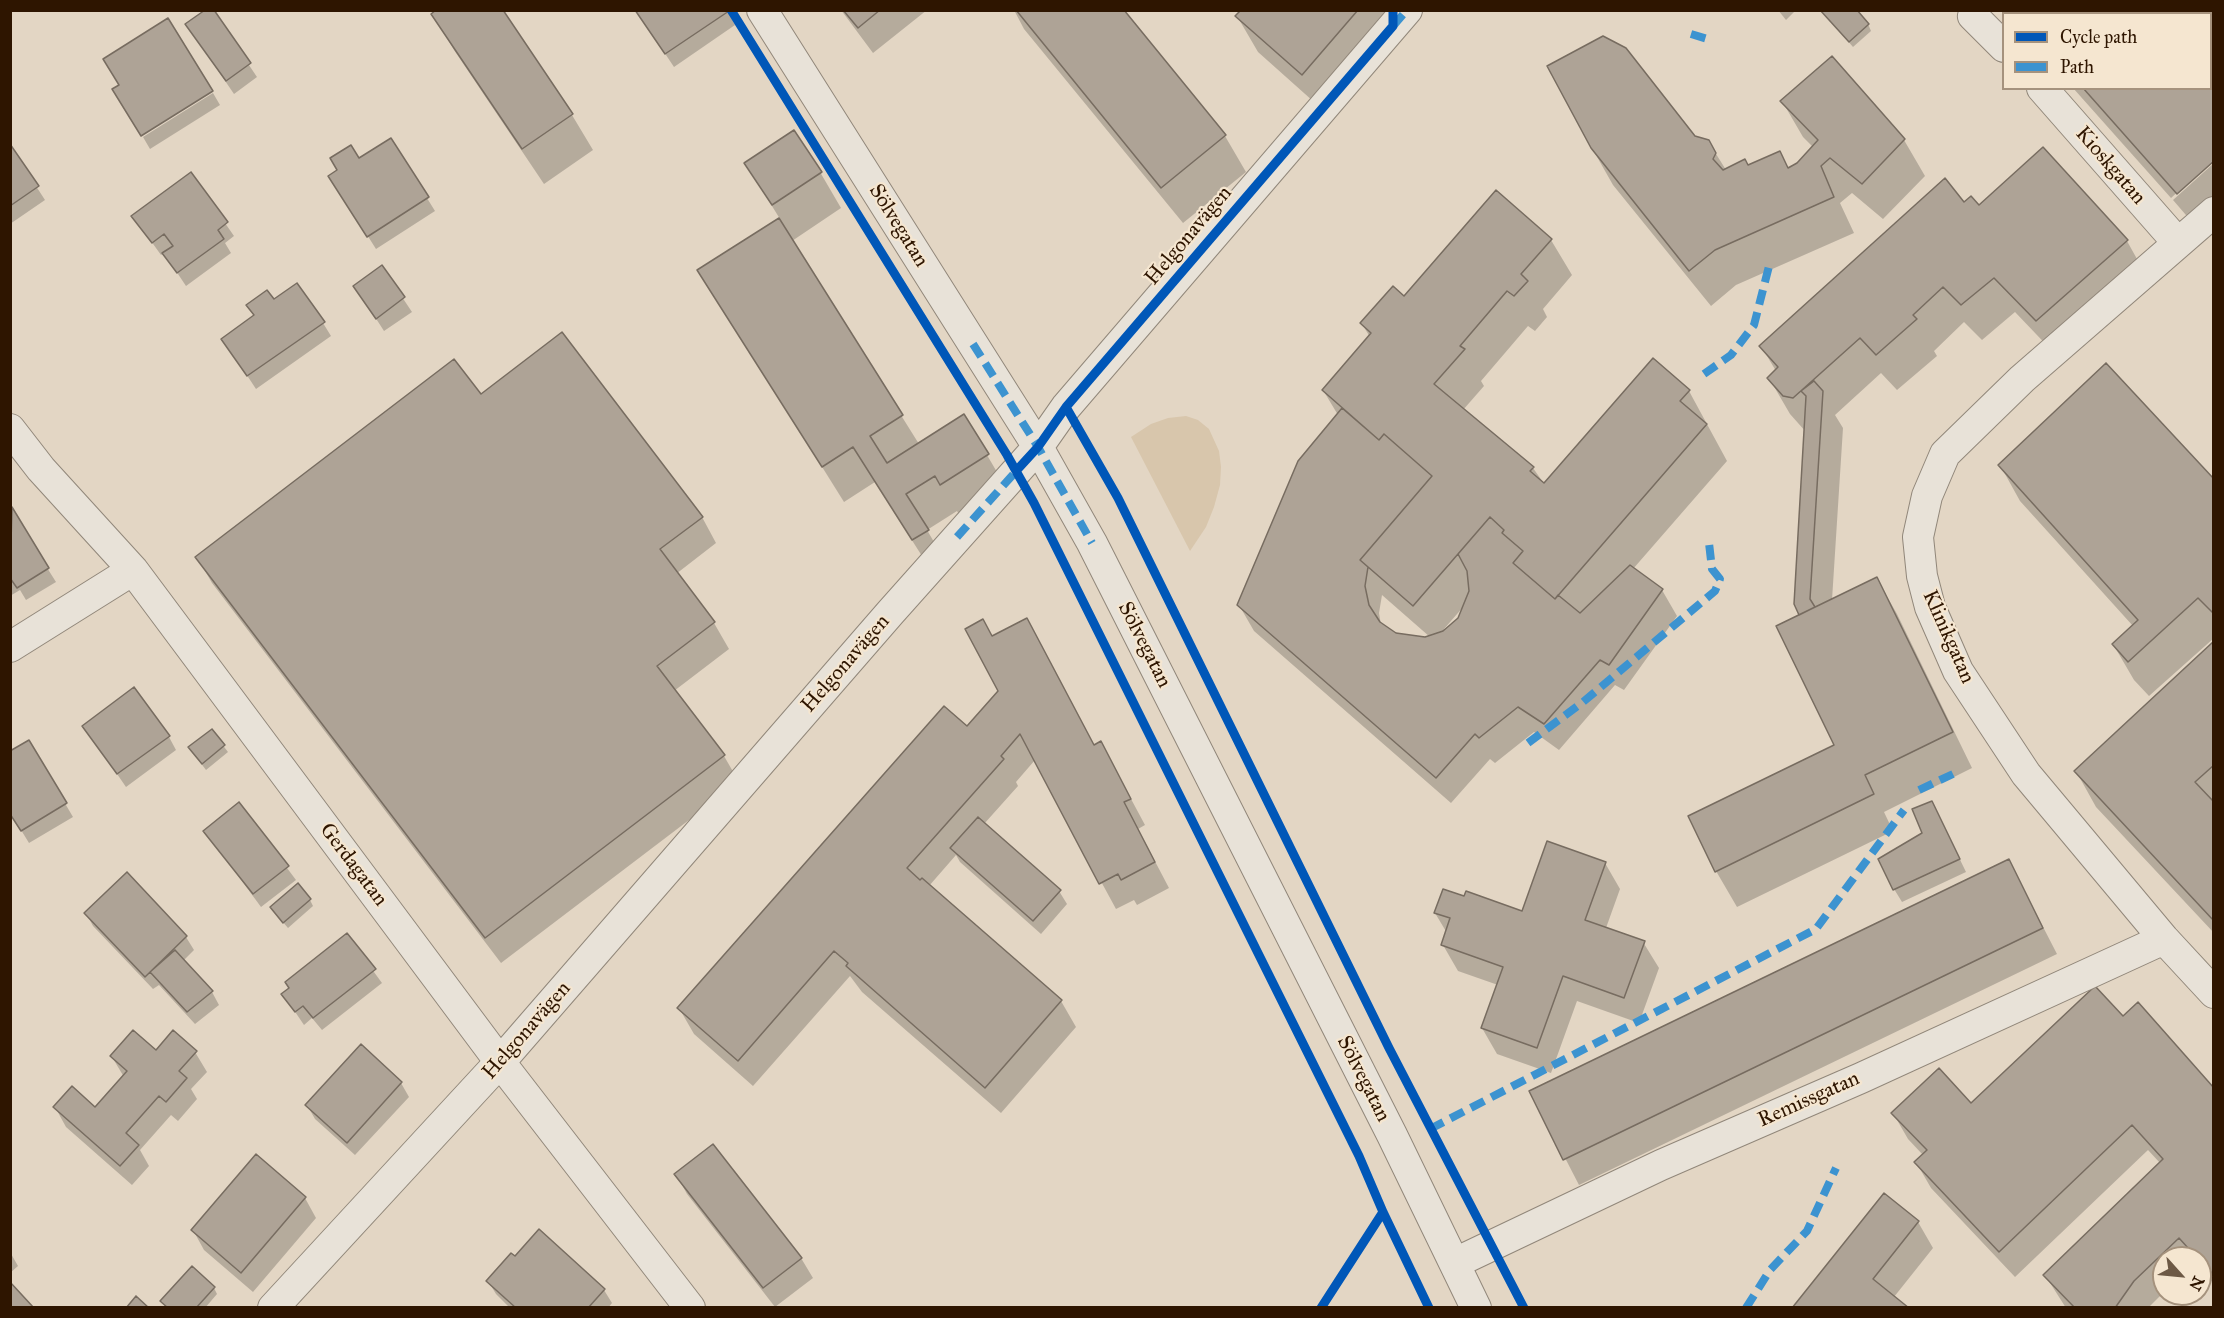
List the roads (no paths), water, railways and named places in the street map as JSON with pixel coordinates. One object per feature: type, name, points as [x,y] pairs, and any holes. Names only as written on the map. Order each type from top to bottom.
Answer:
[{"type":"street","name":"Sölvegatan","points":[[762,10],[1038,447],[1092,543],[1476,1308]]},
{"type":"street","name":"Helgonavägen","points":[[273,1308],[500,1062],[890,613],[1038,447],[1066,407],[1407,10]]},
{"type":"street","points":[[1975,10],[1973,16],[2002,45]]},
{"type":"street","name":"Kioskgatan","points":[[2044,90],[2178,243]]},
{"type":"street","name":"Klinikgatan","points":[[2214,212],[2022,379],[1945,454],[1927,496],[1918,537],[1922,576],[1930,607],[1958,671],[2026,774],[2164,939],[2214,993]]},
{"type":"street","name":"Gerdagatan","points":[[10,429],[41,469],[133,570],[500,1062],[690,1308]]},
{"type":"street","points":[[10,647],[133,570]]},
{"type":"street","name":"Remissgatan","points":[[1455,1263],[1661,1165],[2164,939]]}]
